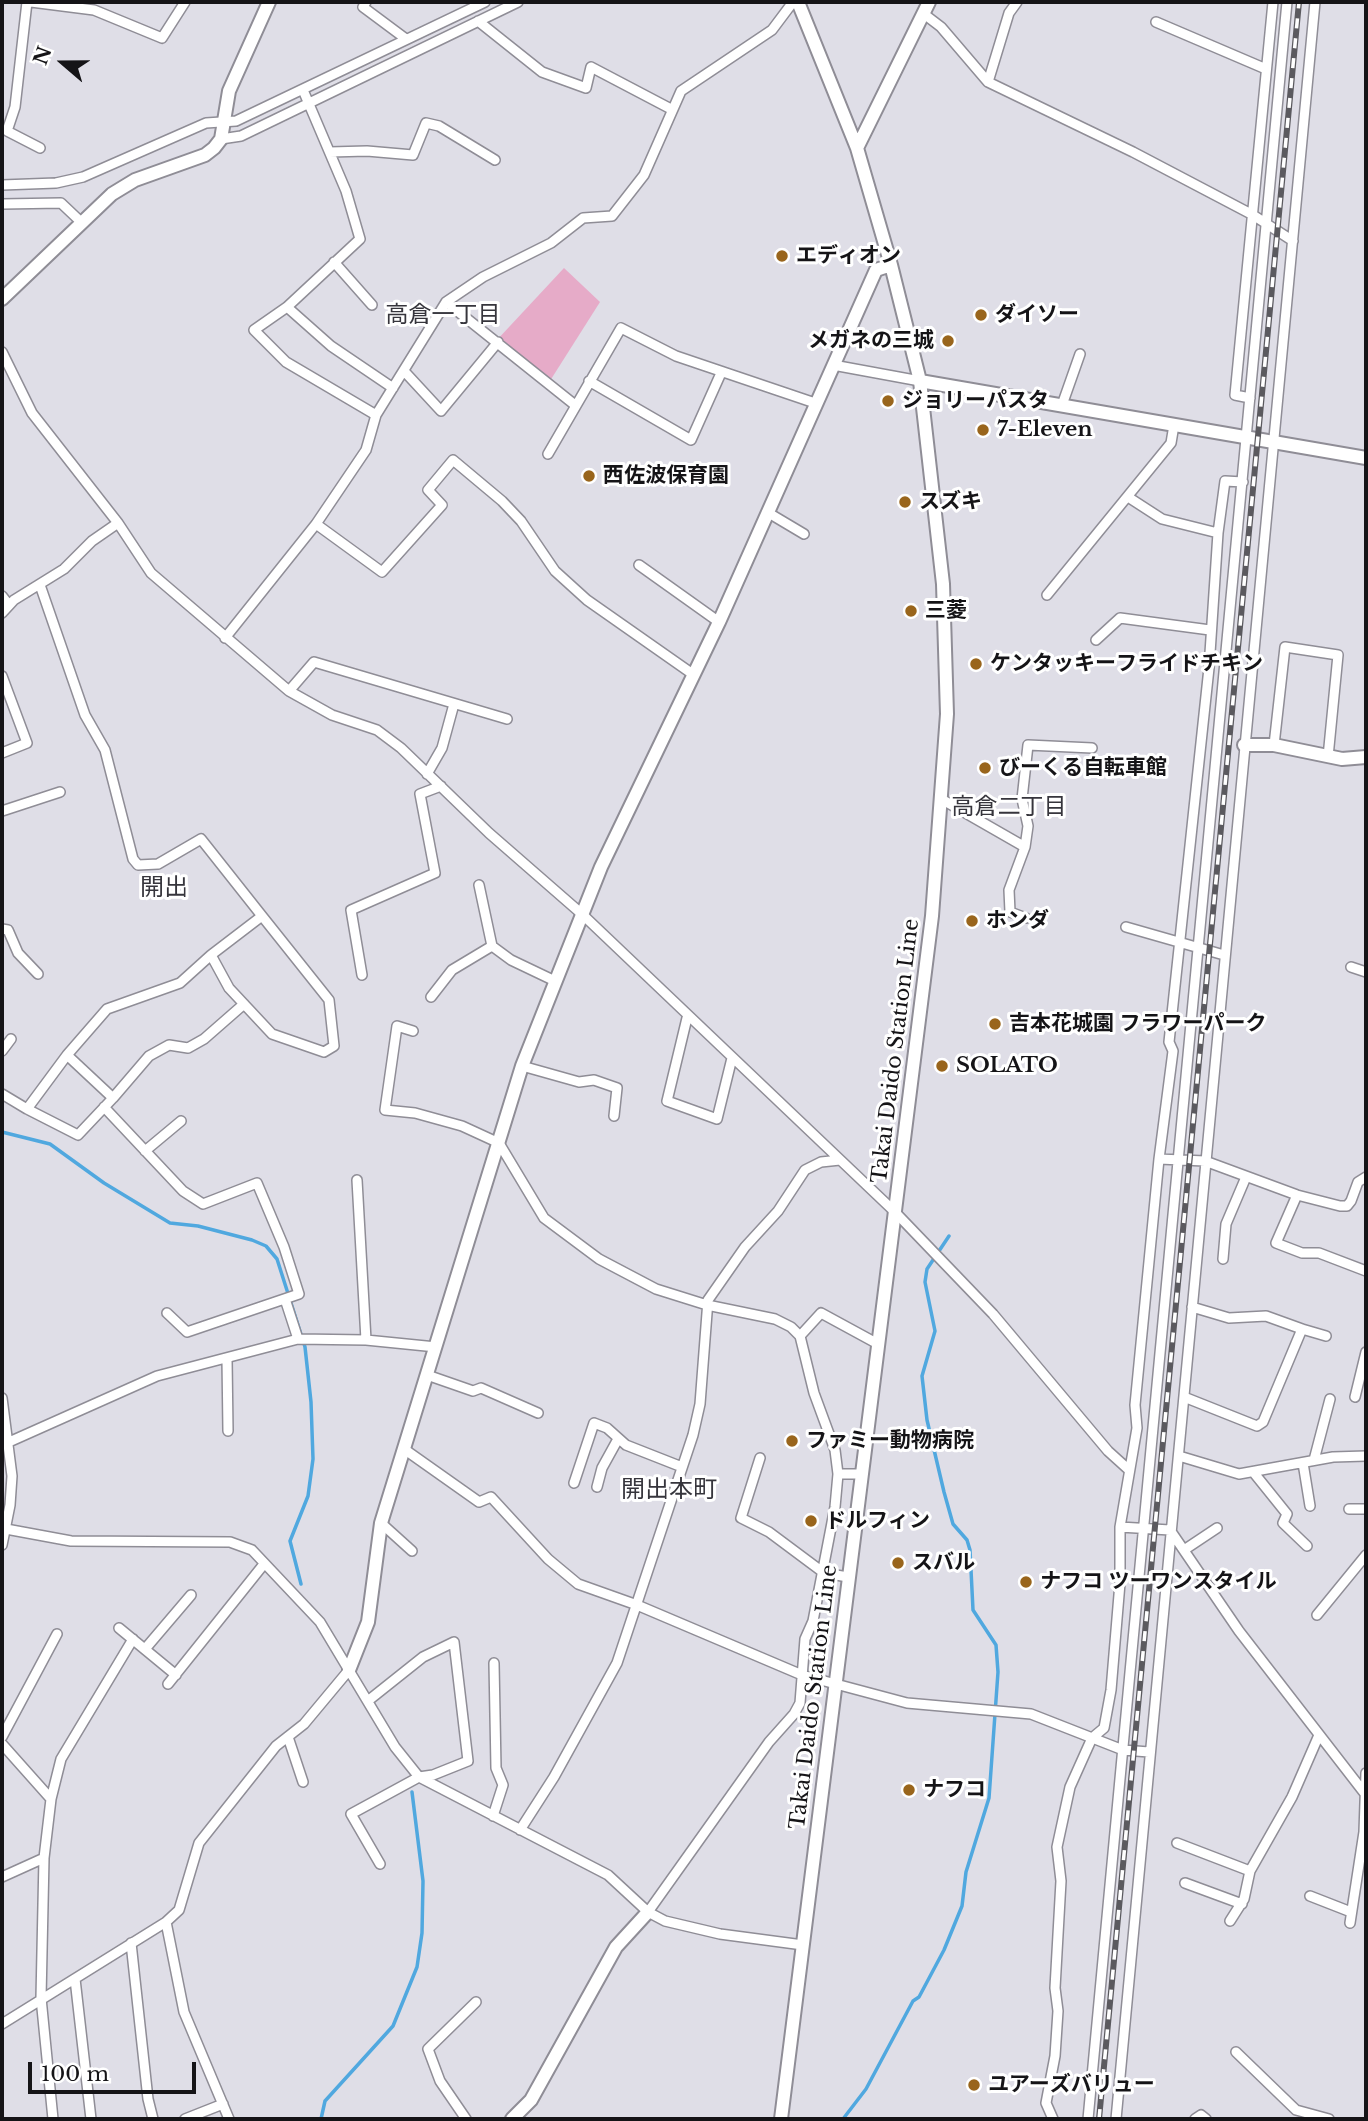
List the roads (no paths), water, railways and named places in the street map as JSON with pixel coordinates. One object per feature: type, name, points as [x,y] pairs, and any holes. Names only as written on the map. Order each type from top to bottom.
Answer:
[{"type":"street","points":[[40,148],[7,131],[16,107],[29,2],[94,10],[162,38],[185,2]]},
{"type":"street","points":[[2,299],[80,221],[124,187],[205,155],[221,139],[229,91],[269,2]]},
{"type":"street","points":[[366,2],[363,7],[407,39]]},
{"type":"street","points":[[2,185],[56,183],[83,177],[206,123],[236,121],[485,2]]},
{"type":"street","points":[[221,139],[241,136],[518,2]]},
{"type":"street","points":[[225,638],[316,524],[366,450],[376,415],[446,302],[483,277],[551,243],[583,218],[612,216],[644,175],[658,149],[671,109],[681,91],[772,30],[795,2]]},
{"type":"street","name":"Takai Daido Station Line","points":[[781,2119],[932,916],[943,800],[947,714],[943,584],[920,381],[891,265],[857,148],[795,2]]},
{"type":"street","points":[[857,148],[929,2]]},
{"type":"street","points":[[988,82],[1009,13],[1017,2]]},
{"type":"street","points":[[1250,398],[1235,395],[1272,2]]},
{"type":"street","points":[[1088,2119],[1287,2]]},
{"type":"street","points":[[1116,2119],[1315,2]]},
{"type":"street","points":[[924,15],[941,27],[988,82],[1133,152],[1253,215],[1293,241]]},
{"type":"street","points":[[478,21],[542,72],[586,88],[591,67],[671,109]]},
{"type":"street","points":[[1156,22],[1266,69]]},
{"type":"street","points":[[303,90],[346,191],[360,239],[287,307],[254,330],[286,362],[376,415]]},
{"type":"street","points":[[330,152],[367,151],[413,155],[426,123],[439,126],[495,160]]},
{"type":"street","points":[[2,204],[61,203],[80,221]]},
{"type":"street","points":[[334,262],[372,305]]},
{"type":"street","points":[[2,2024],[166,1922],[179,1909],[200,1843],[276,1746],[303,1724],[349,1670],[369,1622],[381,1523],[522,1066],[601,867],[719,622],[876,270],[891,265]]},
{"type":"street","points":[[446,302],[575,405]]},
{"type":"street","points":[[287,307],[331,346],[393,388]]},
{"type":"street","points":[[548,454],[621,328],[676,356],[815,403]]},
{"type":"street","points":[[404,371],[441,411],[498,342]]},
{"type":"street","points":[[2,352],[32,413],[118,523],[151,573],[289,691],[332,715],[377,730],[583,915],[687,1018],[895,1212],[993,1314],[1043,1375],[1129,1470]]},
{"type":"street","points":[[1062,405],[1080,354]]},
{"type":"street","points":[[833,365],[1366,458]]},
{"type":"street","points":[[589,381],[691,440],[721,373]]},
{"type":"street","points":[[1047,594],[1171,443],[1174,425]]},
{"type":"street","points":[[316,524],[382,572],[442,505],[428,490],[453,460],[502,501],[520,521],[555,571],[587,600],[694,675]]},
{"type":"street","points":[[1053,2119],[1046,2103],[1055,2056],[1058,2011],[1055,1988],[1061,1881],[1057,1847],[1070,1787],[1092,1738],[1104,1728],[1111,1690],[1120,1583],[1120,1527],[1136,1428],[1135,1405],[1166,1084],[1173,1051],[1169,1042],[1211,655],[1210,630],[1218,533],[1225,481],[1243,482]]},
{"type":"street","points":[[1128,497],[1162,519],[1218,533]]},
{"type":"street","points":[[767,512],[804,534]]},
{"type":"street","points":[[2,613],[118,523]]},
{"type":"street","points":[[639,565],[719,622]]},
{"type":"street","points":[[40,585],[85,715],[105,750],[133,859],[138,865],[158,864],[201,839],[329,1000],[334,1046],[324,1052],[272,1034],[229,988],[211,955]]},
{"type":"street","points":[[2,596],[9,605]]},
{"type":"street","points":[[1096,640],[1120,618],[1210,630]]},
{"type":"street","points":[[1274,745],[1285,647],[1338,654],[1328,757]]},
{"type":"street","points":[[289,691],[314,662],[507,719]]},
{"type":"street","points":[[2,676],[27,743],[2,753]]},
{"type":"street","points":[[427,774],[442,748],[454,704]]},
{"type":"street","points":[[1026,918],[1010,912],[1009,890],[1025,847],[1028,827],[1022,799],[1028,745],[1092,748]]},
{"type":"street","points":[[1244,745],[1274,745],[1342,760],[1366,757]]},
{"type":"street","points":[[362,975],[351,910],[435,873],[421,794],[441,786]]},
{"type":"street","points":[[2,811],[60,792]]},
{"type":"street","points":[[943,800],[1025,847]]},
{"type":"street","points":[[479,886],[492,946],[511,960],[555,981]]},
{"type":"street","points":[[27,1109],[67,1055],[107,1009],[180,983],[262,916]]},
{"type":"street","points":[[1126,927],[1181,940],[1224,955]]},
{"type":"street","points":[[2,929],[8,930],[18,953],[37,974]]},
{"type":"street","points":[[431,998],[452,970],[492,946]]},
{"type":"street","points":[[1351,967],[1366,972]]},
{"type":"street","points":[[2,1094],[78,1135],[149,1056],[169,1045],[188,1048],[244,1004]]},
{"type":"street","points":[[687,1018],[667,1101],[717,1119],[732,1058]]},
{"type":"street","points":[[413,1031],[397,1026],[385,1110],[415,1113],[462,1126],[499,1143],[544,1218],[555,1229],[599,1259],[656,1289],[707,1305],[775,1320],[800,1336],[814,1393],[835,1450],[838,1474],[824,1573],[813,1621],[805,1639],[800,1703],[794,1714],[769,1742],[648,1912],[615,1947],[531,2099],[514,2119]]},
{"type":"street","points":[[2,1051],[11,1039]]},
{"type":"street","points":[[67,1055],[113,1098]]},
{"type":"street","points":[[522,1066],[579,1083],[594,1080],[617,1088],[614,1116]]},
{"type":"street","points":[[104,1107],[183,1191],[203,1204],[257,1183],[284,1247],[299,1294],[187,1332],[167,1313]]},
{"type":"street","points":[[145,1150],[181,1121]]},
{"type":"street","points":[[1159,1159],[1205,1161],[1297,1195],[1347,1206],[1358,1182],[1366,1178]]},
{"type":"street","points":[[520,1830],[554,1777],[617,1663],[700,1404],[707,1305],[716,1284],[744,1247],[778,1211],[805,1170],[821,1162],[840,1160]]},
{"type":"street","points":[[1223,1259],[1226,1224],[1246,1177]]},
{"type":"street","points":[[357,1180],[366,1340]]},
{"type":"street","points":[[1297,1195],[1276,1243],[1302,1253],[1319,1253],[1366,1271]]},
{"type":"street","points":[[285,1299],[298,1339]]},
{"type":"street","points":[[1192,1307],[1229,1318],[1266,1316],[1326,1336]]},
{"type":"street","points":[[800,1336],[821,1313],[878,1344]]},
{"type":"street","points":[[1184,1397],[1257,1426],[1262,1422],[1302,1329]]},
{"type":"street","points":[[9,1441],[157,1376],[298,1339],[366,1340],[436,1347]]},
{"type":"street","points":[[1355,1397],[1366,1352]]},
{"type":"street","points":[[227,1359],[228,1431]]},
{"type":"street","points":[[427,1375],[473,1391],[481,1388],[538,1413]]},
{"type":"street","points":[[2,1398],[12,1476],[2,1545]]},
{"type":"street","points":[[1314,1460],[1330,1399]]},
{"type":"street","points":[[574,1483],[594,1423],[607,1428],[618,1439],[682,1467]]},
{"type":"street","points":[[597,1487],[603,1468],[618,1439]]},
{"type":"street","points":[[404,1449],[479,1502],[491,1497],[548,1559],[578,1584],[637,1605],[802,1675],[907,1703],[1031,1714],[1123,1750],[1149,1752]]},
{"type":"street","points":[[1179,1456],[1225,1472],[1254,1473],[1314,1460],[1366,1456]]},
{"type":"street","points":[[760,1458],[741,1518],[769,1532],[824,1573],[848,1577]]},
{"type":"street","points":[[1303,1463],[1310,1506]]},
{"type":"street","points":[[1254,1473],[1287,1514],[1283,1523],[1307,1546]]},
{"type":"street","points":[[838,1474],[862,1474]]},
{"type":"street","points":[[1349,1509],[1366,1509]]},
{"type":"street","points":[[381,1523],[412,1551]]},
{"type":"street","points":[[1120,1527],[1170,1530]]},
{"type":"street","points":[[1184,1550],[1217,1528]]},
{"type":"street","points":[[6,1529],[71,1541],[230,1542],[252,1550],[308,1607],[369,1700],[395,1747],[419,1777],[608,1875],[648,1912],[666,1921],[694,1929],[803,1945]]},
{"type":"street","points":[[1170,1530],[1240,1631],[1365,1794]]},
{"type":"street","points":[[1317,1615],[1366,1555]]},
{"type":"street","points":[[168,1684],[264,1564]]},
{"type":"street","points":[[145,1649],[191,1595]]},
{"type":"street","points":[[174,1596],[184,1604]]},
{"type":"street","points":[[120,1628],[176,1675]]},
{"type":"street","points":[[2,1737],[57,1634]]},
{"type":"street","points":[[54,2119],[41,1998],[44,1858],[51,1799],[61,1759],[133,1639]]},
{"type":"street","points":[[369,1700],[423,1657],[454,1642],[468,1761],[433,1775],[419,1777],[351,1814],[380,1864]]},
{"type":"street","points":[[493,1816],[503,1785],[496,1768],[494,1663]]},
{"type":"street","points":[[1230,1921],[1242,1904],[1250,1871],[1292,1797],[1318,1735]]},
{"type":"street","points":[[288,1737],[303,1782]]},
{"type":"street","points":[[2,1744],[51,1799]]},
{"type":"street","points":[[1350,1923],[1364,1832],[1366,1773]]},
{"type":"street","points":[[1177,1843],[1250,1871]]},
{"type":"street","points":[[2,1877],[44,1858]]},
{"type":"street","points":[[1185,1883],[1242,1904]]},
{"type":"street","points":[[1310,1896],[1351,1912]]},
{"type":"street","points":[[166,1922],[184,2012],[229,2119]]},
{"type":"street","points":[[131,1943],[148,2099],[153,2119]]},
{"type":"street","points":[[75,1979],[91,2119]]},
{"type":"street","points":[[466,2119],[440,2081],[428,2049],[476,2002]]},
{"type":"street","points":[[1236,2052],[1296,2110],[1329,2119]]},
{"type":"street","points":[[185,2119],[223,2104]]},
{"type":"street","points":[[1289,2119],[1296,2110]]},
{"type":"street","points":[[1195,2119],[1201,2115],[1206,2119]]},
{"type":"waterway","points":[[2,1132],[50,1144],[104,1183],[170,1223],[198,1226],[252,1240],[266,1246],[277,1259],[305,1347],[311,1402],[313,1459],[308,1496],[290,1541],[301,1584]]},
{"type":"waterway","points":[[843,2119],[866,2089],[944,1950],[962,1906],[966,1872],[989,1798],[998,1672],[996,1645],[973,1610],[970,1550],[967,1540],[953,1524],[944,1492],[927,1420],[922,1376],[935,1331],[925,1282],[927,1269],[949,1236]]},
{"type":"waterway","points":[[321,2119],[325,2101],[393,2026],[417,1967],[422,1933],[423,1881],[412,1792]]},
{"type":"railway","points":[[1099,2119],[1299,2]]},
{"type":"place","name":"エディオン","points":[[782,256]]},
{"type":"place","name":"ダイソー","points":[[981,315]]},
{"type":"place","name":"メガネの三城","points":[[948,341]]},
{"type":"place","name":"ジョリーパスタ","points":[[888,401]]},
{"type":"place","name":"7-Eleven","points":[[983,430]]},
{"type":"place","name":"西佐波保育園","points":[[589,476]]},
{"type":"place","name":"スズキ","points":[[905,502]]},
{"type":"place","name":"三菱","points":[[911,611]]},
{"type":"place","name":"ケンタッキーフライドチキン","points":[[976,664]]},
{"type":"place","name":"びーくる自転車館","points":[[985,768]]},
{"type":"place","name":"ホンダ","points":[[972,921]]},
{"type":"place","name":"吉本花城園 フラワーパーク","points":[[995,1024]]},
{"type":"place","name":"SOLATO","points":[[942,1066]]},
{"type":"place","name":"ファミー動物病院","points":[[792,1441]]},
{"type":"place","name":"ドルフィン","points":[[811,1521]]},
{"type":"place","name":"スバル","points":[[898,1563]]},
{"type":"place","name":"ナフコ ツーワンスタイル","points":[[1026,1582]]},
{"type":"place","name":"ナフコ","points":[[909,1790]]},
{"type":"place","name":"ユアーズバリュー","points":[[974,2085]]},
{"type":"district","name":"高倉一丁目","points":[[443,316]]},
{"type":"district","name":"高倉二丁目","points":[[1009,808]]},
{"type":"district","name":"開出","points":[[164,888]]},
{"type":"district","name":"開出本町","points":[[669,1490]]}]
